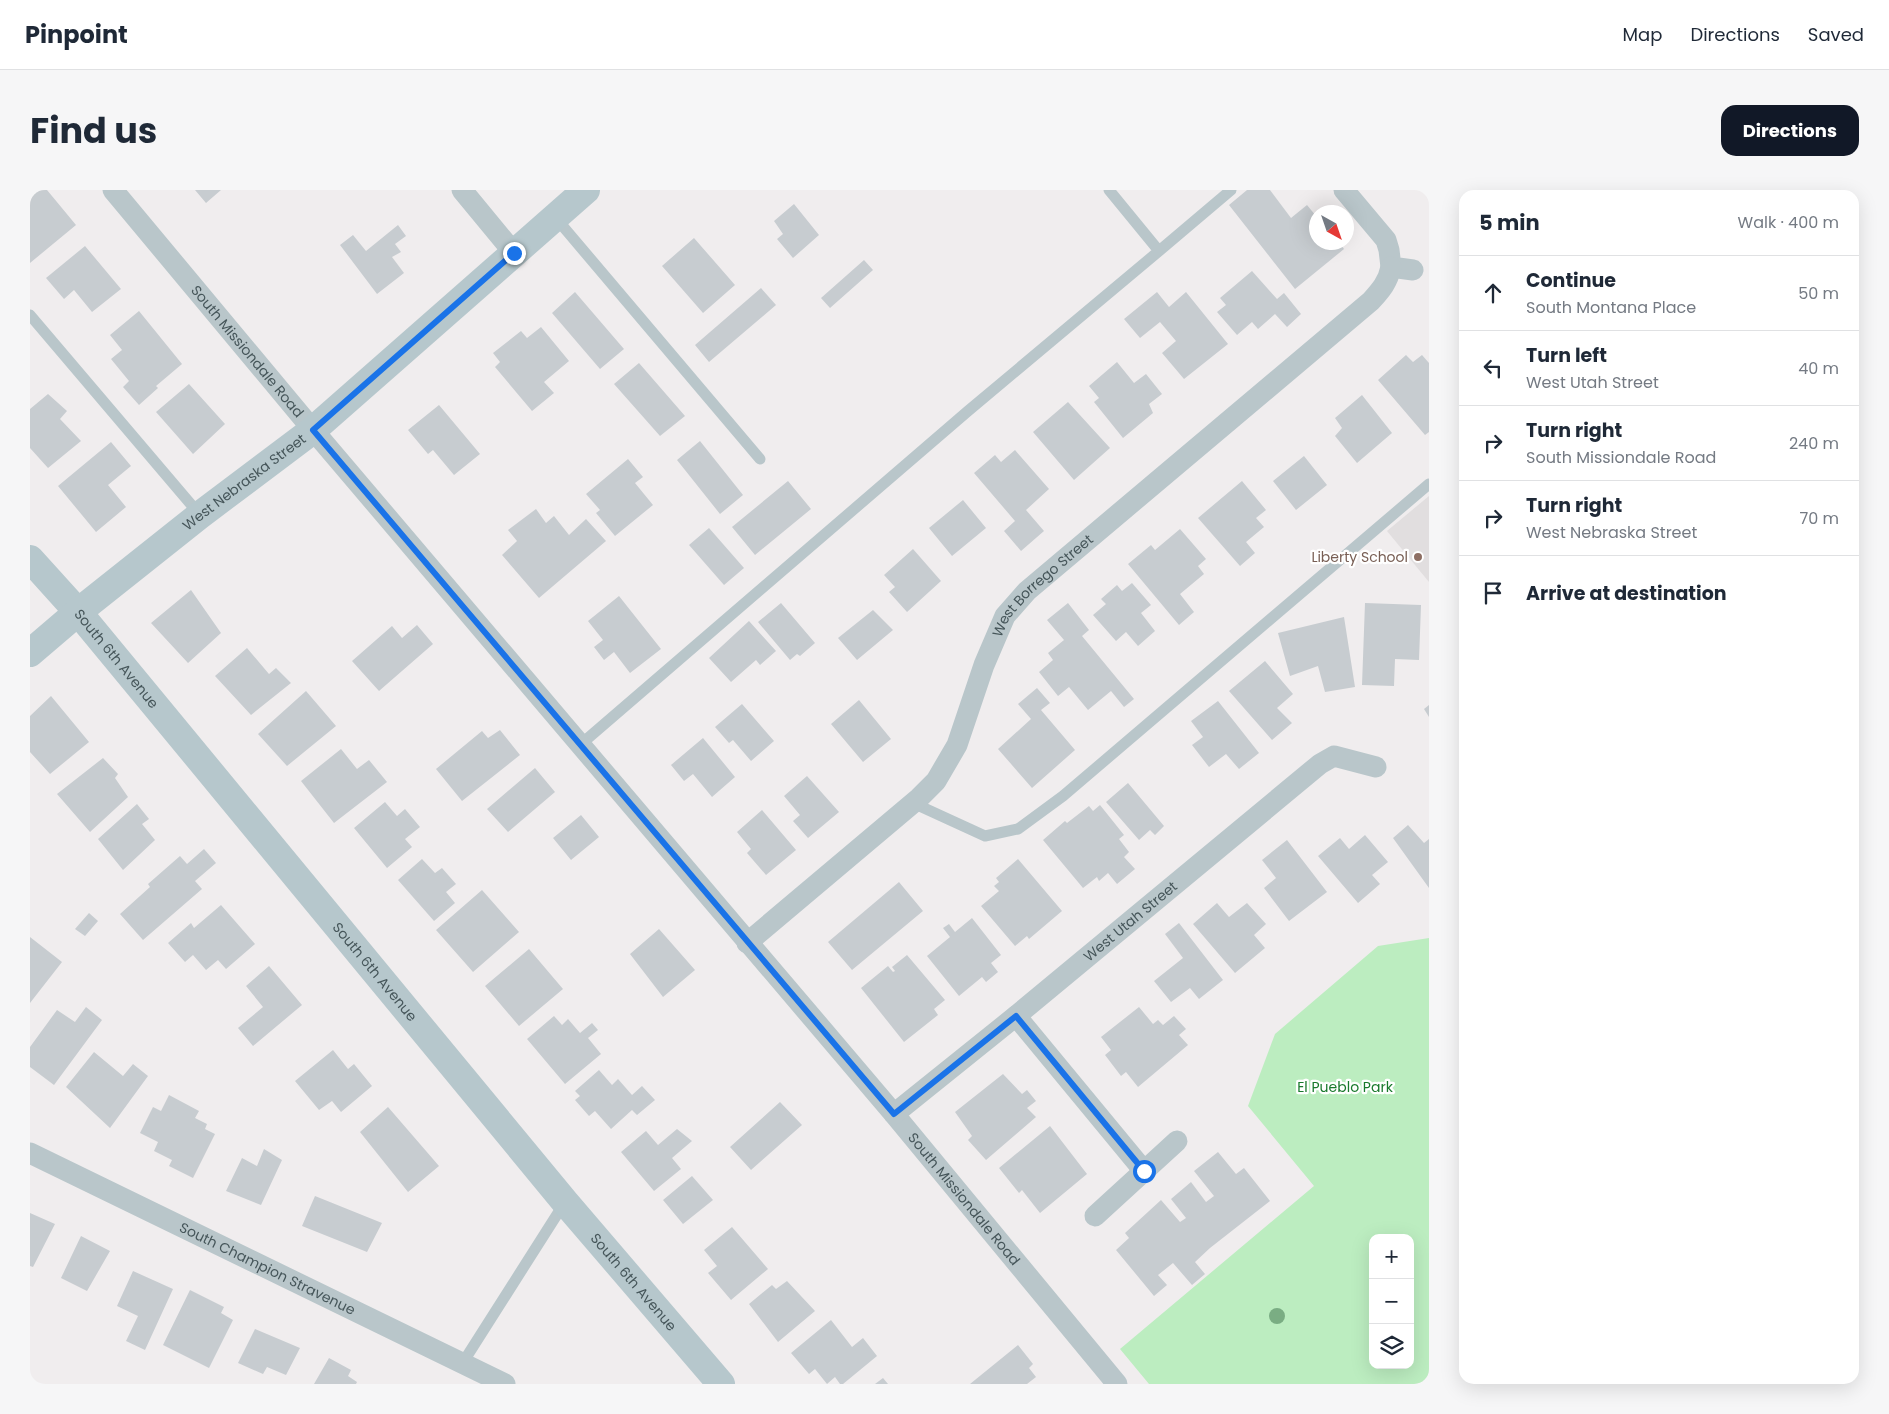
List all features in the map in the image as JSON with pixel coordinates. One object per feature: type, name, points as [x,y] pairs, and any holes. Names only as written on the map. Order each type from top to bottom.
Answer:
[{"type":"street","name":"South Missiondale Road","points":[[113,190],[313,430],[894,1114],[1117,1384]]},
{"type":"street","points":[[462,190],[514,253]]},
{"type":"street","name":"West Nebraska Street","points":[[30,653],[78,612],[200,515],[313,430],[586,190]]},
{"type":"street","points":[[1344,190],[1386,240],[1391,267],[1413,270]]},
{"type":"street","name":"West Borrego Street","points":[[747,943],[913,804],[936,781],[957,745],[984,665],[1005,616],[1027,590],[1371,301],[1389,278],[1391,267]]},
{"type":"street","name":"South 6th Avenue","points":[[30,559],[78,612],[565,1202],[721,1384]]},
{"type":"street","name":"West Utah Street","points":[[894,1114],[1016,1016],[1320,764],[1334,756],[1376,767]]},
{"type":"street","points":[[1016,1016],[1144,1171]]},
{"type":"street","points":[[1095,1216],[1177,1142]]},
{"type":"street","name":"South Champion Stravenue","points":[[30,1152],[505,1384]]},
{"type":"lane","points":[[1109,190],[1160,250]]},
{"type":"lane","points":[[580,745],[968,411],[1231,190]]},
{"type":"lane","points":[[555,217],[760,459]]},
{"type":"lane","points":[[30,315],[200,515]]},
{"type":"lane","points":[[913,804],[985,836],[1018,829],[1063,796],[1429,484]]},
{"type":"lane","points":[[462,1364],[565,1202]]},
{"type":"shaded area","name":"Liberty School","points":[[1429,496],[1429,582],[1387,531]]},
{"type":"green space","name":"El Pueblo Park","points":[[1429,938],[1429,1384],[1149,1384],[1120,1349],[1314,1186],[1248,1106],[1275,1034],[1378,946]]},
{"type":"building","points":[[30,190],[47,190],[76,225],[30,263]]},
{"type":"building","points":[[195,190],[221,190],[206,203]]},
{"type":"building","points":[[1247,190],[1270,190],[1291,218],[1307,205],[1309,207],[1309,250],[1343,250],[1295,289],[1229,205]]},
{"type":"building","points":[[794,204],[819,235],[793,258],[777,239],[783,234],[774,221]]},
{"type":"building","points":[[398,225],[406,236],[395,244],[401,252],[392,257],[404,273],[377,294],[340,245],[353,235],[366,251]]},
{"type":"building","points":[[694,238],[735,285],[703,313],[662,266]]},
{"type":"building","points":[[85,246],[121,289],[92,312],[74,290],[64,299],[46,278]]},
{"type":"building","points":[[864,260],[873,270],[830,308],[821,298]]},
{"type":"building","points":[[1252,271],[1277,299],[1284,293],[1301,314],[1287,327],[1275,314],[1258,329],[1252,322],[1237,335],[1217,312],[1226,305],[1220,298]]},
{"type":"building","points":[[761,288],[776,305],[709,362],[695,345]]},
{"type":"building","points":[[575,292],[624,349],[600,369],[552,313]]},
{"type":"building","points":[[1157,292],[1169,307],[1186,292],[1228,344],[1184,379],[1162,353],[1176,341],[1160,322],[1140,338],[1124,319]]},
{"type":"building","points":[[139,311],[182,364],[156,386],[158,388],[139,405],[123,387],[129,381],[111,359],[122,350],[110,335]]},
{"type":"building","points":[[541,327],[569,361],[544,382],[554,393],[532,411],[495,367],[500,362],[493,353],[521,331],[527,338]]},
{"type":"building","points":[[1406,355],[1413,362],[1422,355],[1429,363],[1429,432],[1425,435],[1378,380]]},
{"type":"building","points":[[1117,362],[1134,383],[1146,374],[1162,394],[1149,404],[1153,413],[1123,438],[1094,402],[1099,398],[1089,386]]},
{"type":"building","points":[[639,363],[685,416],[660,436],[614,384]]},
{"type":"building","points":[[189,384],[225,424],[193,454],[156,412]]},
{"type":"building","points":[[48,394],[67,411],[60,419],[81,441],[48,468],[30,448],[30,409]]},
{"type":"building","points":[[1362,395],[1392,433],[1357,463],[1335,436],[1342,428],[1335,418]]},
{"type":"building","points":[[1068,402],[1110,448],[1074,480],[1033,432]]},
{"type":"building","points":[[439,405],[480,454],[454,475],[433,450],[428,454],[408,430]]},
{"type":"building","points":[[700,441],[743,495],[720,514],[677,460]]},
{"type":"building","points":[[111,442],[131,466],[108,485],[126,507],[96,532],[58,486]]},
{"type":"building","points":[[1015,450],[1049,489],[1026,510],[1044,531],[1021,551],[1004,531],[1015,521],[974,473],[995,455],[1001,462]]},
{"type":"building","points":[[1304,456],[1327,485],[1296,510],[1273,481]]},
{"type":"building","points":[[628,459],[643,477],[635,483],[653,505],[615,536],[596,513],[600,510],[586,494]]},
{"type":"building","points":[[788,481],[811,509],[755,555],[732,527]]},
{"type":"building","points":[[1242,481],[1266,510],[1256,518],[1264,527],[1246,542],[1255,553],[1240,566],[1198,518]]},
{"type":"building","points":[[963,500],[986,528],[952,556],[929,528]]},
{"type":"building","points":[[536,509],[546,523],[554,516],[569,535],[586,519],[606,541],[539,598],[502,555],[517,541],[508,530]]},
{"type":"building","points":[[709,528],[744,568],[724,585],[689,545]]},
{"type":"building","points":[[1180,529],[1206,559],[1198,566],[1204,574],[1180,594],[1194,612],[1179,625],[1128,564],[1151,545],[1155,550]]},
{"type":"building","points":[[913,549],[941,581],[907,612],[889,592],[895,587],[884,575]]},
{"type":"building","points":[[1132,583],[1151,605],[1141,613],[1155,631],[1138,646],[1126,632],[1116,641],[1093,615],[1106,604],[1101,599],[1117,585],[1122,591]]},
{"type":"building","points":[[191,590],[221,633],[188,663],[151,623]]},
{"type":"building","points":[[619,596],[661,649],[630,673],[614,652],[604,660],[594,647],[603,640],[588,621]]},
{"type":"building","points":[[781,603],[815,643],[800,656],[797,654],[790,660],[758,622]]},
{"type":"building","points":[[1068,603],[1089,630],[1082,636],[1134,699],[1124,707],[1111,691],[1088,710],[1069,687],[1058,696],[1039,672],[1053,660],[1048,653],[1064,640],[1047,620]]},
{"type":"building","points":[[1365,603],[1421,605],[1419,660],[1395,659],[1394,686],[1362,685]]},
{"type":"building","points":[[873,610],[893,630],[857,660],[838,638]]},
{"type":"building","points":[[1344,617],[1355,687],[1325,692],[1318,666],[1290,676],[1278,633]]},
{"type":"building","points":[[749,621],[776,651],[760,665],[756,660],[731,682],[709,658]]},
{"type":"building","points":[[417,625],[433,644],[379,691],[352,661],[392,626],[402,638]]},
{"type":"building","points":[[247,648],[269,674],[276,668],[291,683],[251,715],[215,676]]},
{"type":"building","points":[[1265,661],[1293,694],[1277,708],[1292,723],[1272,740],[1229,691]]},
{"type":"building","points":[[1037,688],[1050,703],[1041,710],[1075,750],[1032,788],[998,749],[1031,719],[1018,704]]},
{"type":"building","points":[[306,691],[336,726],[287,766],[258,734]]},
{"type":"building","points":[[51,696],[89,742],[50,774],[30,752],[30,716]]},
{"type":"building","points":[[859,700],[891,739],[863,762],[831,724]]},
{"type":"building","points":[[1218,701],[1259,753],[1239,769],[1226,754],[1209,767],[1192,745],[1203,737],[1191,721]]},
{"type":"building","points":[[742,704],[774,741],[751,761],[733,740],[729,743],[715,727]]},
{"type":"building","points":[[1429,705],[1429,717],[1424,709]]},
{"type":"building","points":[[500,730],[520,755],[462,801],[436,769],[482,731],[488,738]]},
{"type":"building","points":[[703,738],[735,777],[712,797],[693,774],[684,781],[671,765]]},
{"type":"building","points":[[341,749],[357,769],[369,760],[387,782],[334,823],[301,781]]},
{"type":"building","points":[[103,758],[118,774],[115,778],[128,797],[90,832],[57,794]]},
{"type":"building","points":[[535,768],[555,792],[508,832],[487,809]]},
{"type":"building","points":[[807,776],[839,812],[808,838],[793,821],[800,815],[784,796]]},
{"type":"building","points":[[1128,783],[1164,826],[1155,835],[1150,830],[1139,840],[1106,802]]},
{"type":"building","points":[[385,802],[397,816],[405,809],[420,827],[405,839],[412,847],[387,868],[354,828]]},
{"type":"building","points":[[137,804],[149,819],[142,824],[155,840],[123,870],[98,839]]},
{"type":"building","points":[[1100,805],[1124,835],[1119,839],[1129,852],[1124,857],[1135,869],[1117,884],[1108,873],[1099,881],[1097,877],[1083,888],[1043,840],[1065,821],[1067,823],[1089,806],[1093,811]]},
{"type":"building","points":[[762,810],[796,850],[766,875],[747,853],[751,849],[737,832]]},
{"type":"building","points":[[581,815],[599,837],[571,860],[553,838]]},
{"type":"building","points":[[1408,825],[1424,843],[1429,839],[1429,888],[1393,838]]},
{"type":"building","points":[[1365,835],[1388,862],[1372,875],[1380,884],[1358,903],[1318,856],[1340,838],[1349,849]]},
{"type":"building","points":[[1287,840],[1327,892],[1289,921],[1264,888],[1276,878],[1262,860]]},
{"type":"building","points":[[204,849],[216,863],[195,881],[202,889],[143,940],[120,914],[150,887],[148,884],[180,856],[187,864]]},
{"type":"building","points":[[422,859],[435,873],[442,868],[456,884],[446,892],[455,903],[434,921],[398,880]]},
{"type":"building","points":[[1018,859],[1062,911],[1029,939],[1027,936],[1015,946],[981,906],[999,891],[994,886],[999,882],[996,878]]},
{"type":"building","points":[[899,882],[923,911],[852,970],[828,942]]},
{"type":"building","points":[[482,890],[519,932],[473,972],[436,930]]},
{"type":"building","points":[[1217,903],[1229,917],[1247,903],[1266,924],[1254,935],[1265,948],[1235,973],[1193,924]]},
{"type":"building","points":[[221,905],[255,944],[226,969],[218,960],[206,970],[193,955],[185,962],[168,943],[191,923],[194,928]]},
{"type":"building","points":[[89,913],[98,921],[85,936],[75,929]]},
{"type":"building","points":[[972,918],[1001,955],[991,963],[998,972],[986,982],[982,977],[959,996],[927,956],[950,937],[943,928],[949,924],[955,932]]},
{"type":"building","points":[[1179,923],[1223,980],[1199,999],[1190,988],[1171,1002],[1154,981],[1183,958],[1165,934]]},
{"type":"building","points":[[659,929],[695,970],[663,997],[630,954]]},
{"type":"building","points":[[30,937],[62,962],[30,1003]]},
{"type":"building","points":[[529,949],[563,989],[519,1026],[485,986]]},
{"type":"building","points":[[907,955],[945,1000],[934,1009],[938,1015],[904,1042],[861,988],[888,966],[893,972],[895,971],[892,967]]},
{"type":"building","points":[[269,966],[302,1005],[253,1046],[238,1028],[263,1007],[246,986]]},
{"type":"building","points":[[86,1007],[102,1020],[54,1085],[30,1067],[30,1047],[57,1010],[75,1022]]},
{"type":"building","points":[[1139,1007],[1153,1024],[1158,1020],[1163,1025],[1174,1016],[1186,1029],[1179,1035],[1188,1045],[1138,1087],[1126,1072],[1121,1076],[1105,1055],[1111,1050],[1101,1037]]},
{"type":"building","points":[[554,1016],[562,1025],[568,1019],[580,1033],[592,1023],[598,1030],[588,1038],[601,1054],[565,1084],[527,1039]]},
{"type":"building","points":[[333,1050],[348,1069],[354,1064],[372,1086],[341,1112],[332,1101],[319,1110],[295,1081]]},
{"type":"building","points":[[94,1052],[123,1076],[133,1064],[148,1076],[110,1128],[66,1087]]},
{"type":"building","points":[[599,1070],[612,1085],[618,1079],[632,1095],[642,1086],[655,1100],[637,1115],[632,1110],[611,1129],[595,1111],[589,1116],[575,1100],[580,1096],[575,1091]]},
{"type":"building","points":[[1003,1074],[1022,1094],[1027,1090],[1036,1101],[1027,1108],[1036,1117],[986,1160],[968,1140],[972,1136],[955,1112]]},
{"type":"building","points":[[169,1095],[199,1111],[195,1118],[207,1124],[205,1129],[215,1134],[193,1178],[169,1166],[172,1160],[154,1151],[158,1142],[140,1133],[153,1107],[161,1111]]},
{"type":"building","points":[[780,1102],[802,1125],[751,1170],[730,1147]]},
{"type":"building","points":[[388,1107],[439,1166],[408,1192],[360,1132]]},
{"type":"building","points":[[1050,1126],[1087,1174],[1040,1213],[1022,1190],[1019,1193],[999,1168]]},
{"type":"building","points":[[677,1129],[692,1141],[672,1158],[681,1169],[654,1191],[621,1152],[646,1131],[658,1145]]},
{"type":"building","points":[[264,1149],[282,1160],[261,1205],[226,1191],[242,1158],[257,1166]]},
{"type":"building","points":[[1218,1152],[1236,1174],[1244,1168],[1270,1201],[1195,1262],[1205,1274],[1192,1285],[1173,1263],[1158,1275],[1167,1285],[1154,1296],[1116,1250],[1129,1238],[1125,1233],[1161,1200],[1180,1222],[1186,1218],[1171,1199],[1191,1182],[1206,1202],[1214,1196],[1194,1171]]},
{"type":"building","points":[[692,1176],[713,1200],[683,1224],[663,1200]]},
{"type":"building","points":[[315,1196],[382,1223],[367,1252],[302,1226]]},
{"type":"building","points":[[30,1213],[55,1224],[33,1267],[30,1266]]},
{"type":"building","points":[[732,1227],[768,1269],[731,1300],[708,1273],[717,1266],[704,1250]]},
{"type":"building","points":[[81,1236],[110,1251],[87,1291],[61,1278]]},
{"type":"building","points":[[133,1271],[173,1289],[145,1350],[126,1341],[138,1316],[117,1306]]},
{"type":"building","points":[[787,1281],[815,1311],[778,1342],[749,1304],[772,1285],[776,1289]]},
{"type":"building","points":[[190,1290],[224,1307],[221,1313],[233,1320],[209,1368],[163,1345]]},
{"type":"building","points":[[831,1320],[852,1347],[863,1338],[877,1356],[843,1384],[840,1384],[835,1377],[827,1384],[815,1369],[809,1374],[791,1353]]},
{"type":"building","points":[[255,1329],[300,1348],[286,1375],[267,1367],[263,1374],[238,1363]]},
{"type":"building","points":[[1018,1345],[1033,1364],[1029,1368],[1036,1377],[1027,1384],[970,1384]]},
{"type":"building","points":[[329,1358],[351,1370],[348,1376],[357,1382],[356,1384],[314,1384]]},
{"type":"building","points":[[883,1378],[888,1384],[875,1384]]},
{"type":"place","name":"Liberty School","points":[[1418,557]]},
{"type":"route","points":[[514,253],[313,430],[894,1114],[1016,1016],[1144,1171]]}]
